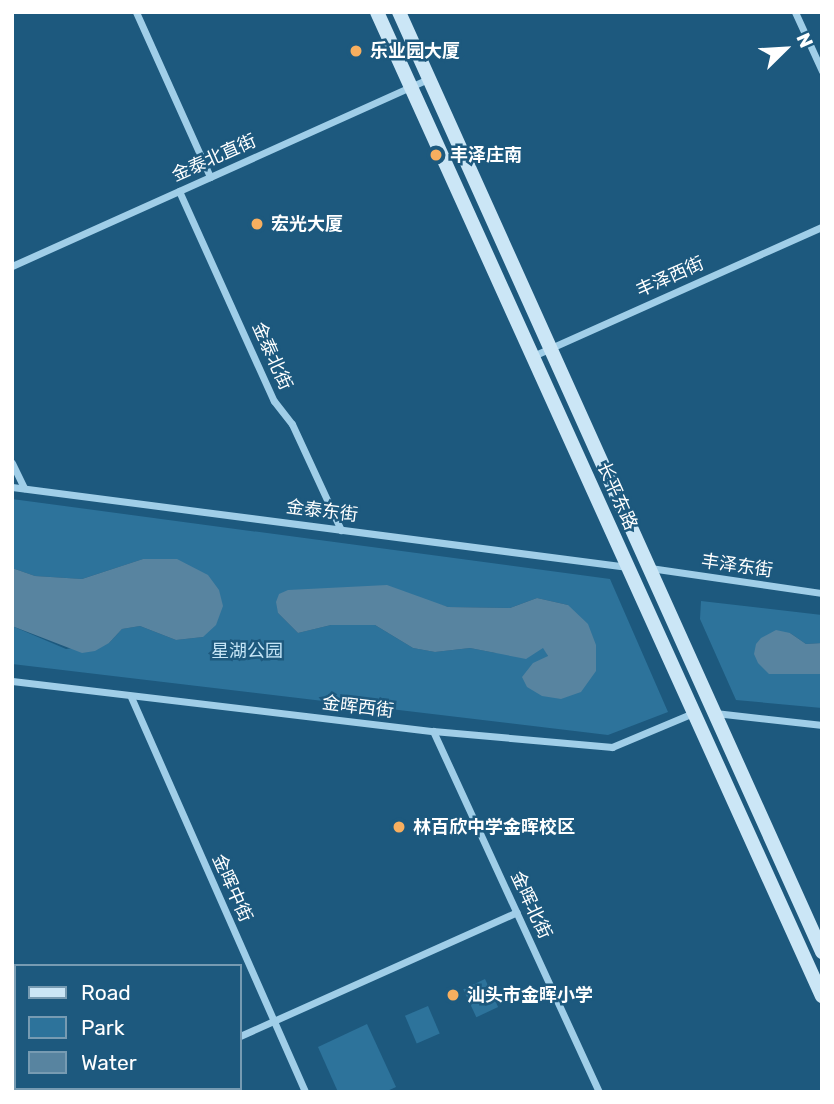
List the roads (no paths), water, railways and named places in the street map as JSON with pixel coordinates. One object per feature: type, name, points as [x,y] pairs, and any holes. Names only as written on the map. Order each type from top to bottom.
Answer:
[{"type":"street","points":[[136,12],[210,177]]},
{"type":"street","name":"长平东路","points":[[377,12],[822,996]]},
{"type":"street","name":"长平东路","points":[[399,12],[822,951]]},
{"type":"street","points":[[795,12],[822,71]]},
{"type":"street","name":"金泰北直街","points":[[12,266],[429,79]]},
{"type":"street","name":"金泰北街","points":[[179,191],[274,401],[292,424],[341,530]]},
{"type":"street","name":"丰泽西街","points":[[532,356],[822,227]]},
{"type":"street","points":[[12,463],[24,488]]},
{"type":"street","name":"金泰东街","points":[[12,487],[628,567]]},
{"type":"street","name":"丰泽东街","points":[[649,568],[822,593]]},
{"type":"street","name":"金晖西街","points":[[12,681],[433,732],[612,747],[694,713]]},
{"type":"street","name":"金晖中街","points":[[131,696],[305,1092]]},
{"type":"street","points":[[714,713],[822,725]]},
{"type":"street","name":"金晖北街","points":[[433,732],[599,1092]]},
{"type":"street","points":[[242,1035],[517,912]]},
{"type":"water","points":[[143,559],[177,559],[208,575],[219,590],[223,606],[216,625],[203,637],[176,640],[140,626],[122,629],[109,643],[95,651],[82,653],[12,626],[12,568],[35,576],[82,579]]},
{"type":"water","points":[[387,585],[448,607],[510,608],[537,598],[568,605],[588,624],[596,645],[596,671],[581,692],[561,699],[542,696],[527,687],[522,677],[533,663],[548,656],[543,648],[526,659],[470,648],[435,652],[413,648],[375,625],[331,625],[298,633],[278,613],[276,602],[279,594],[288,590]]},
{"type":"water","points":[[776,630],[790,633],[806,644],[822,643],[822,674],[769,674],[758,663],[754,654],[756,644],[761,638]]},
{"type":"place","name":"乐业园大厦","points":[[356,51]]},
{"type":"place","name":"丰泽庄南","points":[[436,155]]},
{"type":"place","name":"宏光大厦","points":[[257,224]]},
{"type":"place","name":"林百欣中学金晖校区","points":[[399,827]]},
{"type":"place","name":"汕头市金晖小学","points":[[453,995]]},
{"type":"park label","name":"星湖公园","points":[[247,651]]}]
